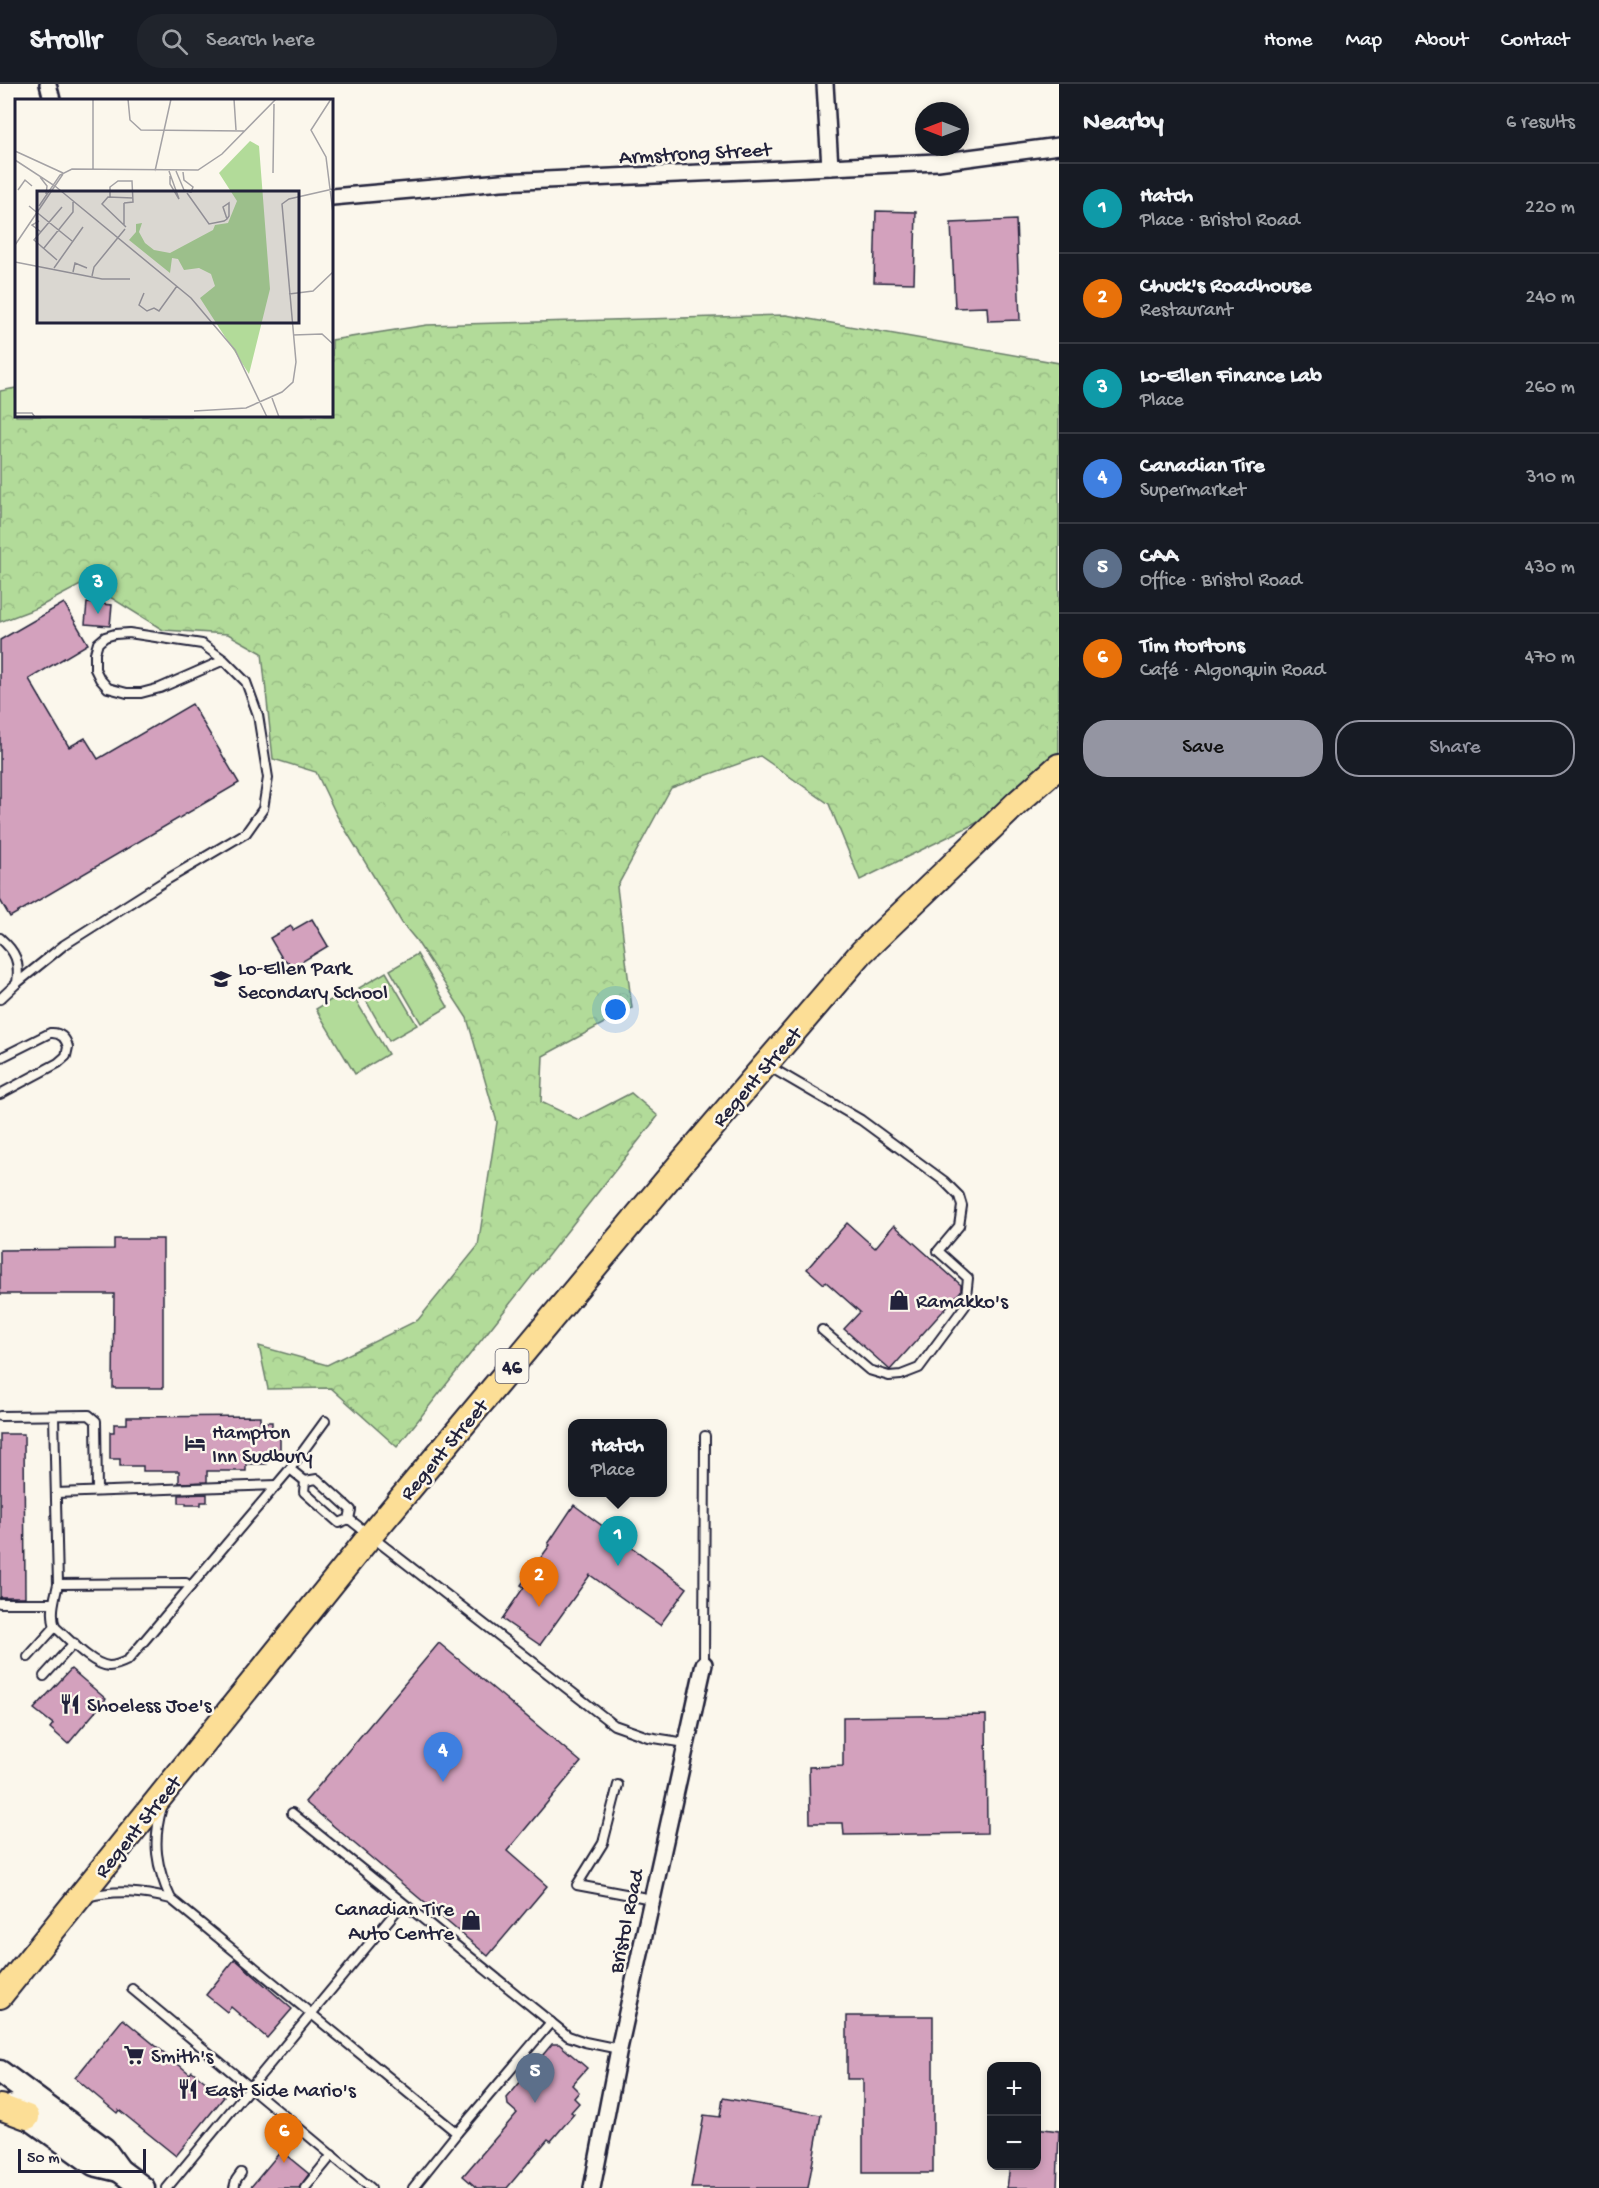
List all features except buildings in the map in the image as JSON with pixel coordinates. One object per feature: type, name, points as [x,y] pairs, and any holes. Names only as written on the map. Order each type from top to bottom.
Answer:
[{"type":"main road","name":"Regent Street","points":[[0,1996],[370,1536],[862,952],[1017,803],[1059,766]]},
{"type":"main road","points":[[0,2107],[27,2116]]},
{"type":"street","points":[[48,84],[52,99]]},
{"type":"street","points":[[825,84],[830,167]]},
{"type":"street","name":"Armstrong Street","points":[[333,197],[501,182],[938,162],[1059,146]]},
{"type":"street","name":"Bristol Road","points":[[592,2188],[619,2049],[704,1665]]},
{"type":"street","points":[[0,2072],[104,2150],[119,2170],[143,2188]]},
{"type":"street","points":[[0,2097],[94,2164],[119,2170]]},
{"type":"lane","points":[[0,999],[64,945],[246,833],[263,809],[268,778],[258,715],[246,682],[224,660],[202,644],[129,633],[105,637],[98,643],[95,653],[95,669],[108,688],[127,693],[141,693],[160,688],[224,660]]},
{"type":"lane","points":[[0,938],[12,949],[19,968],[17,983]]},
{"type":"lane","points":[[0,1058],[53,1032],[62,1035],[68,1047],[66,1056],[58,1062],[0,1094]]},
{"type":"lane","points":[[766,1064],[861,1120],[944,1182],[959,1196],[962,1206],[959,1226],[938,1251],[968,1278],[964,1306],[919,1368],[901,1375],[889,1376],[869,1370],[822,1330]]},
{"type":"lane","points":[[0,1416],[89,1415],[96,1421],[97,1491]]},
{"type":"lane","points":[[54,1416],[58,1584],[53,1603],[52,1620],[54,1627],[96,1663],[109,1666],[128,1660],[277,1485],[325,1421]]},
{"type":"lane","points":[[704,1665],[705,1436]]},
{"type":"lane","points":[[290,1469],[305,1481],[316,1479],[351,1510],[350,1519]]},
{"type":"lane","points":[[305,1481],[304,1492],[339,1523],[350,1519]]},
{"type":"lane","points":[[56,1493],[277,1485]]},
{"type":"lane","points":[[350,1519],[614,1725],[648,1737],[686,1743]]},
{"type":"lane","points":[[58,1584],[186,1583],[190,1587]]},
{"type":"lane","points":[[0,1603],[53,1603]]},
{"type":"lane","points":[[28,1658],[54,1627]]},
{"type":"lane","points":[[44,1676],[74,1643]]},
{"type":"lane","points":[[618,1785],[603,1843],[577,1885],[652,1899]]},
{"type":"lane","points":[[167,1789],[157,1824],[156,1852],[161,1878],[171,1899]]},
{"type":"lane","points":[[292,1813],[568,2036],[619,2049]]},
{"type":"lane","points":[[78,1900],[121,1891],[144,1892],[171,1899],[457,2133]]},
{"type":"lane","points":[[167,2188],[403,1903]]},
{"type":"lane","points":[[132,1989],[371,2188]]},
{"type":"lane","points":[[414,2188],[457,2133],[551,2022]]},
{"type":"lane","points":[[305,2188],[332,2155]]},
{"type":"lane","points":[[234,2188],[241,2173]]},
{"type":"green space","points":[[786,315],[1059,363],[1059,766],[1017,803],[860,880],[829,804],[760,756],[671,788],[617,887],[632,1008],[543,1056],[541,1102],[579,1120],[631,1093],[658,1116],[397,1447],[331,1388],[268,1389],[259,1346],[327,1365],[418,1320],[478,1246],[497,1122],[467,1018],[416,940],[402,923],[337,816],[316,772],[273,759],[262,653],[228,634],[163,630],[86,582],[37,608],[0,622],[0,391],[15,388],[15,417],[333,417],[333,340],[427,325]]},
{"type":"green space","points":[[417,954],[448,1007],[421,1023],[390,970]]},
{"type":"green space","points":[[386,972],[417,1025],[389,1041],[359,988]]},
{"type":"green space","points":[[349,989],[388,1054],[355,1074],[316,1009]]},
{"type":"place","name":"Lo-Ellen Finance Lab","points":[[98,614]]},
{"type":"place","name":"Lo-Ellen Park Secondary School","points":[[221,979]]},
{"type":"place","name":"Ramakko's","points":[[899,1300]]},
{"type":"place","name":"Hampton Inn Sudbury","points":[[195,1443]]},
{"type":"place","name":"Hatch","points":[[618,1566]]},
{"type":"place","name":"Chuck's Roadhouse","points":[[539,1607]]},
{"type":"place","name":"Shoeless Joe's","points":[[70,1704]]},
{"type":"place","name":"Canadian Tire","points":[[443,1782]]},
{"type":"place","name":"Canadian Tire Auto Centre","points":[[471,1920]]},
{"type":"place","name":"Smith's","points":[[134,2055]]},
{"type":"place","name":"East Side Mario's","points":[[188,2089]]},
{"type":"place","name":"CAA","points":[[535,2103]]},
{"type":"place","name":"Tim Hortons","points":[[284,2163]]}]
